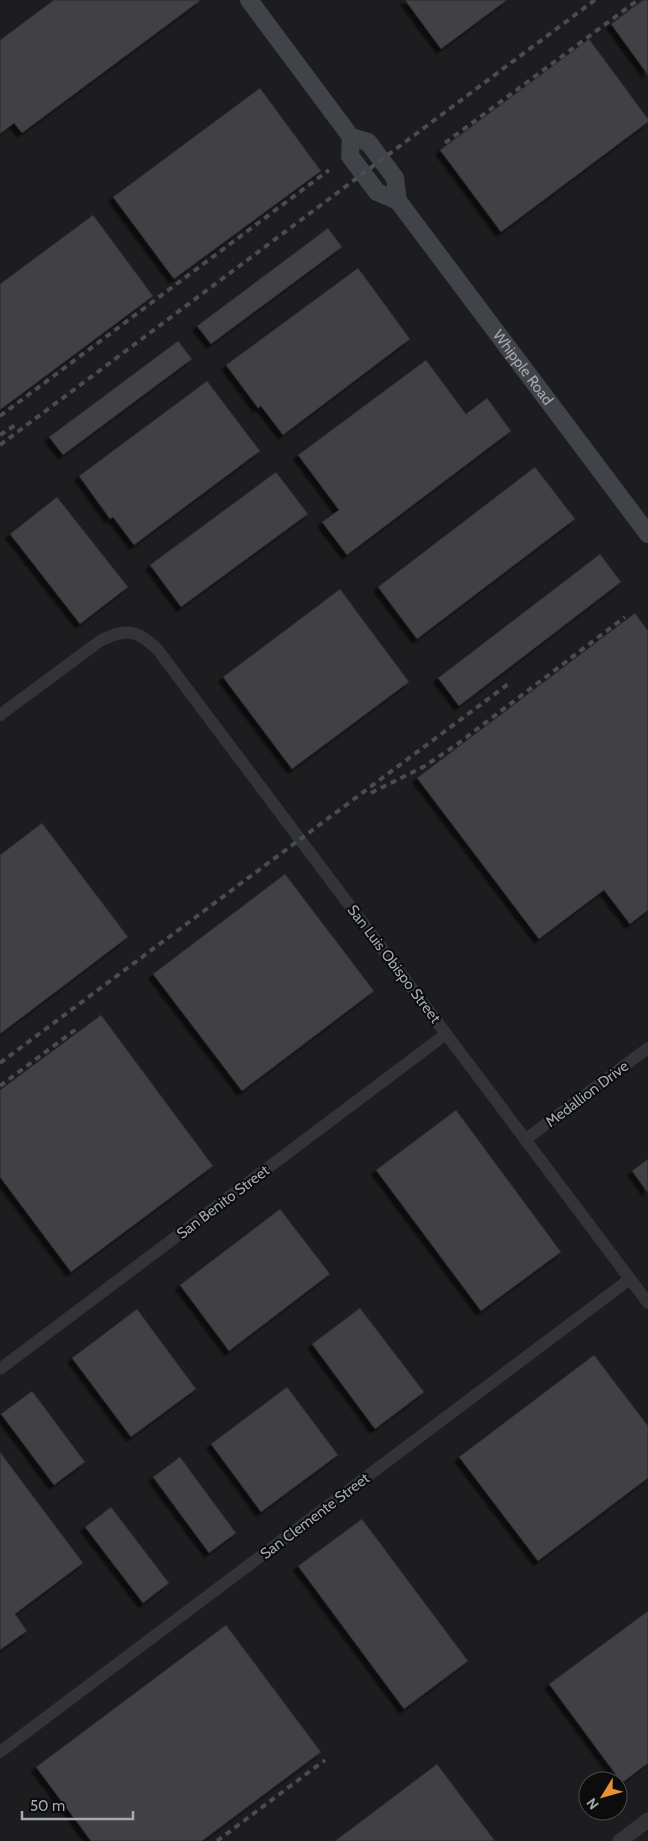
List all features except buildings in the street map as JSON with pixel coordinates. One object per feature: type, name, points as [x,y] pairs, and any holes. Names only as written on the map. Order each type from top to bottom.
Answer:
[{"type":"main road","name":"Whipple Road","points":[[249,0],[351,137],[368,142],[395,178],[398,201],[648,534]]},
{"type":"street","name":"San Luis Obispo Street","points":[[0,715],[100,642],[116,633],[133,632],[146,638],[158,650],[648,1303]]},
{"type":"street","name":"San Benito Street","points":[[0,1369],[446,1034]]},
{"type":"street","name":"Medallion Drive","points":[[526,1140],[648,1048]]},
{"type":"street","name":"San Clemente Street","points":[[0,1752],[630,1279]]},
{"type":"street","points":[[620,1841],[648,1820]]},
{"type":"shaded area","points":[[0,0],[648,0],[648,1841],[0,1841]]},
{"type":"railway","points":[[0,445],[595,0]]},
{"type":"railway","points":[[445,143],[638,0]]},
{"type":"railway","points":[[0,416],[329,170]]},
{"type":"railway","points":[[0,435],[17,424]]},
{"type":"railway","points":[[371,793],[425,766],[456,745],[625,617]]},
{"type":"railway","points":[[0,1063],[511,682]]},
{"type":"railway","points":[[0,1086],[79,1027]]},
{"type":"railway","points":[[217,1841],[325,1760]]}]
